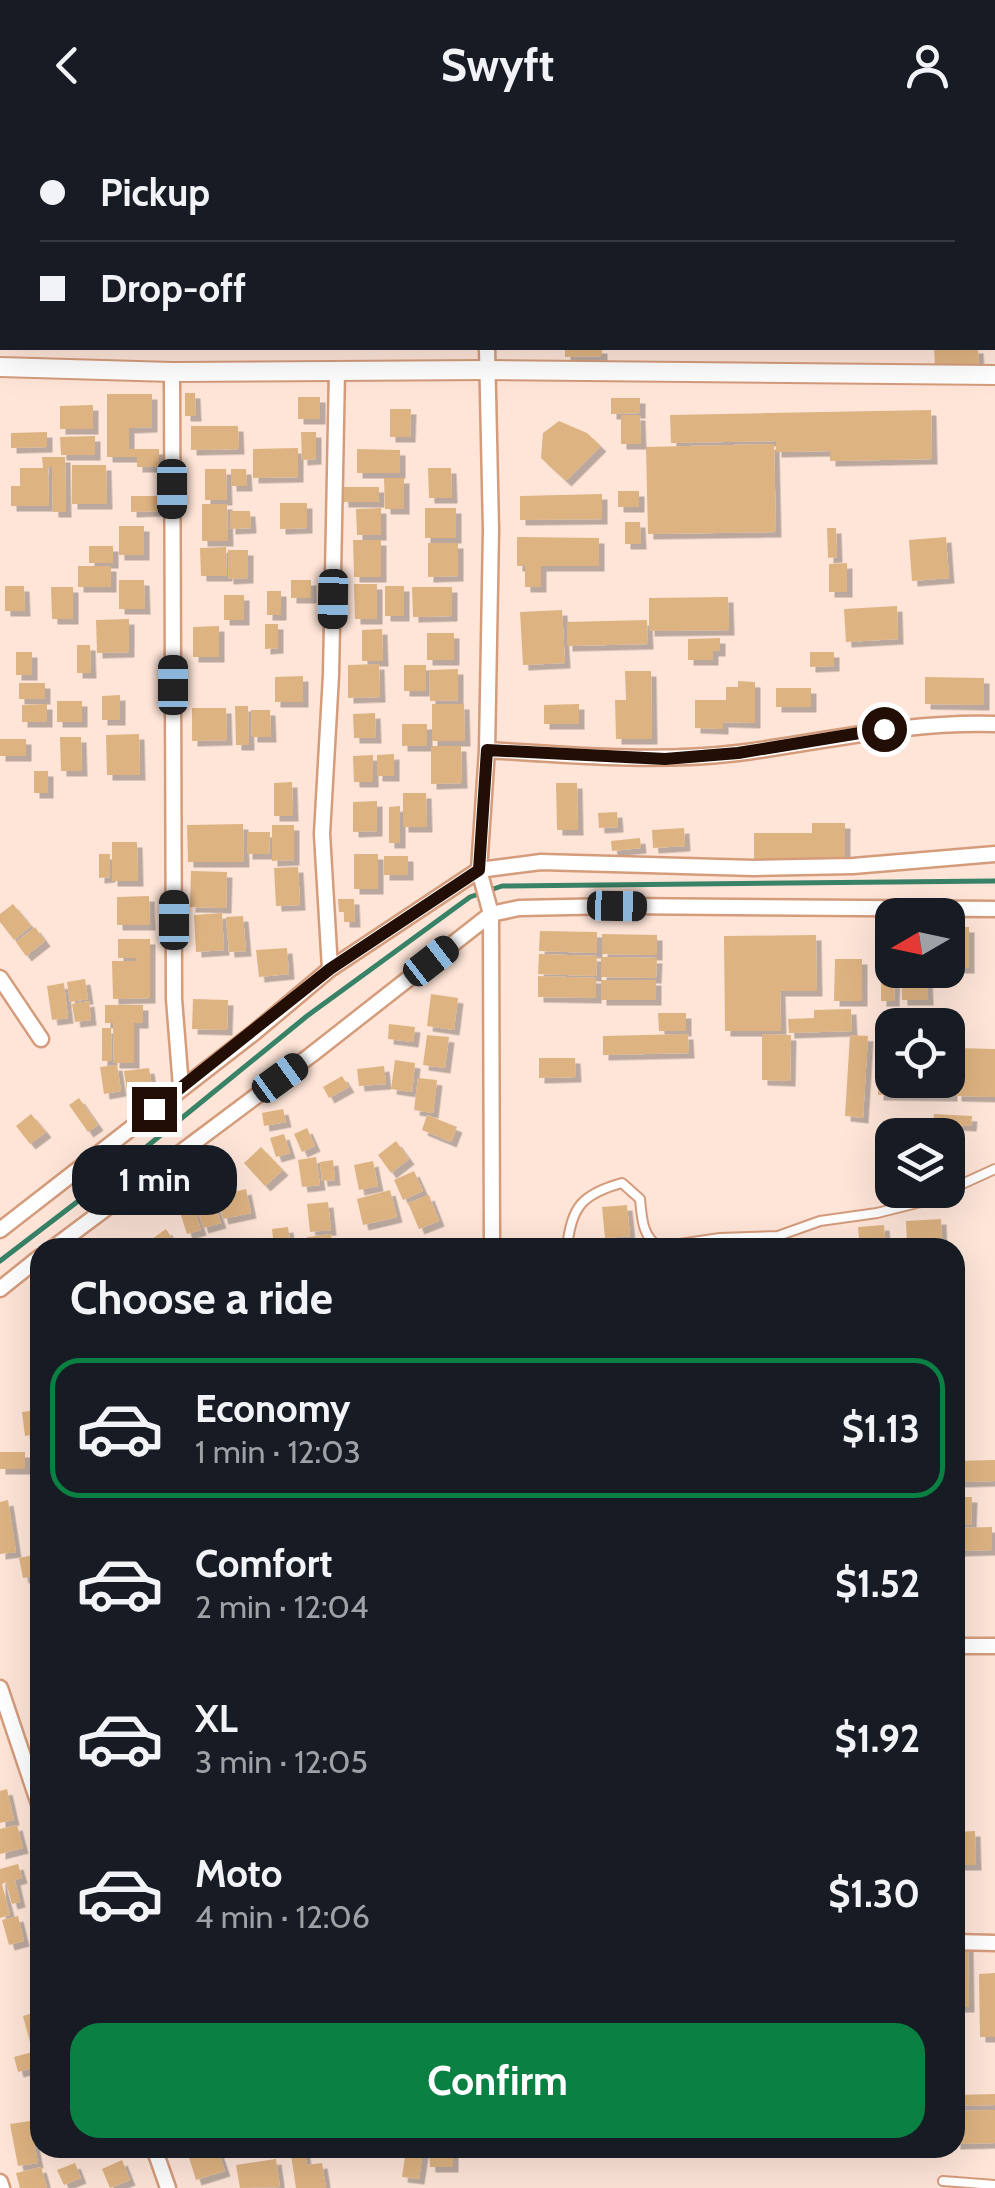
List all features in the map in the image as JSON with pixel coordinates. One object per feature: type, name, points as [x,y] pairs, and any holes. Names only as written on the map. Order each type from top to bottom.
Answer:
[{"type":"street","points":[[486,350],[491,530],[487,750],[479,870],[491,914],[492,1238]]},
{"type":"street","points":[[0,367],[172,372],[486,370],[995,375]]},
{"type":"street","points":[[330,969],[322,834],[331,676],[337,371]]},
{"type":"street","points":[[172,372],[174,979],[181,1087]]},
{"type":"street","points":[[487,750],[665,759],[738,753],[884,729],[995,724]]},
{"type":"street","points":[[0,1230],[330,969],[479,870],[541,862],[754,868],[853,866],[995,854]]},
{"type":"street","points":[[66,1238],[312,1055],[491,914],[520,908],[617,906],[995,909]]},
{"type":"street","points":[[0,978],[41,1039]]},
{"type":"street","points":[[0,1288],[30,1265]]},
{"type":"street","points":[[965,1646],[995,1646]]},
{"type":"street","points":[[0,1688],[30,1777]]},
{"type":"street","points":[[965,1942],[995,1943]]},
{"type":"street","points":[[158,2158],[168,2188]]},
{"type":"lane","points":[[720,1238],[778,1236],[820,1221],[925,1201],[995,1169]]},
{"type":"lane","points":[[568,1238],[570,1221],[582,1201],[600,1189],[622,1183],[640,1199],[648,1238]]},
{"type":"lane","points":[[943,2181],[995,2185]]},
{"type":"building","points":[[565,350],[602,350],[602,356],[565,357]]},
{"type":"building","points":[[934,350],[978,350],[979,365],[935,365]]},
{"type":"building","points":[[185,393],[195,393],[196,416],[185,416]]},
{"type":"building","points":[[107,394],[152,394],[152,427],[129,428],[129,449],[159,449],[159,467],[137,467],[137,457],[107,457]]},
{"type":"building","points":[[298,397],[320,397],[320,419],[298,419]]},
{"type":"building","points":[[611,398],[640,398],[640,413],[611,414]]},
{"type":"building","points":[[93,405],[93,429],[60,429],[60,406]]},
{"type":"building","points":[[390,409],[411,409],[410,437],[390,437]]},
{"type":"building","points":[[931,410],[932,459],[830,461],[830,451],[776,452],[776,441],[671,443],[670,415]]},
{"type":"building","points":[[621,415],[640,415],[641,444],[621,444]]},
{"type":"building","points":[[559,421],[587,433],[601,446],[566,481],[541,458],[543,433]]},
{"type":"building","points":[[191,426],[238,426],[239,449],[191,450]]},
{"type":"building","points":[[47,432],[47,447],[11,448],[11,433]]},
{"type":"building","points":[[301,432],[316,432],[316,459],[302,460]]},
{"type":"building","points":[[95,436],[95,455],[61,455],[60,437]]},
{"type":"building","points":[[774,444],[776,532],[648,534],[646,447]]},
{"type":"building","points":[[298,448],[298,477],[253,478],[253,449]]},
{"type":"building","points":[[357,449],[400,450],[400,473],[357,473]]},
{"type":"building","points":[[42,457],[65,457],[66,512],[53,512],[52,467],[48,467],[49,506],[11,506],[11,486],[20,486],[20,468],[43,468]]},
{"type":"building","points":[[72,465],[106,465],[107,504],[72,504]]},
{"type":"building","points":[[428,468],[451,468],[452,498],[429,498]]},
{"type":"building","points":[[205,469],[226,469],[227,500],[205,500]]},
{"type":"building","points":[[231,469],[246,469],[247,486],[231,486]]},
{"type":"building","points":[[384,478],[404,478],[404,509],[385,509]]},
{"type":"building","points":[[342,487],[379,487],[379,502],[343,502]]},
{"type":"building","points":[[618,491],[639,491],[639,507],[618,507]]},
{"type":"building","points":[[602,494],[602,519],[520,520],[520,496]]},
{"type":"building","points":[[131,496],[158,496],[159,511],[131,512]]},
{"type":"building","points":[[280,503],[307,503],[307,528],[280,529]]},
{"type":"building","points":[[202,504],[227,504],[228,541],[202,541]]},
{"type":"building","points":[[381,508],[381,535],[357,535],[356,509]]},
{"type":"building","points":[[425,508],[456,508],[456,538],[425,538]]},
{"type":"building","points":[[230,511],[250,511],[251,528],[230,529]]},
{"type":"building","points":[[625,522],[640,522],[641,544],[625,544]]},
{"type":"building","points":[[119,526],[144,526],[144,555],[119,555]]},
{"type":"building","points":[[827,528],[836,528],[837,557],[828,558]]},
{"type":"building","points":[[517,537],[599,538],[599,566],[541,566],[541,587],[525,587],[525,566],[517,566]]},
{"type":"building","points":[[946,537],[949,578],[912,581],[909,540]]},
{"type":"building","points":[[353,540],[381,540],[381,577],[354,577]]},
{"type":"building","points":[[428,543],[458,543],[458,576],[428,577]]},
{"type":"building","points":[[89,546],[113,546],[113,563],[89,563]]},
{"type":"building","points":[[226,547],[227,576],[201,576],[200,548]]},
{"type":"building","points":[[228,550],[248,550],[248,578],[228,579]]},
{"type":"building","points":[[847,563],[847,592],[829,592],[829,564]]},
{"type":"building","points":[[78,566],[111,566],[111,587],[78,587]]},
{"type":"building","points":[[119,580],[144,580],[145,609],[119,609]]},
{"type":"building","points":[[291,580],[311,580],[311,598],[291,598]]},
{"type":"building","points":[[354,584],[377,584],[377,619],[355,619]]},
{"type":"building","points":[[5,586],[24,586],[25,611],[5,611]]},
{"type":"building","points":[[385,586],[404,586],[404,616],[385,616]]},
{"type":"building","points":[[51,587],[73,587],[73,619],[52,619]]},
{"type":"building","points":[[412,587],[452,587],[452,616],[413,617]]},
{"type":"building","points":[[267,591],[281,591],[281,615],[267,615]]},
{"type":"building","points":[[224,595],[244,595],[244,620],[224,620]]},
{"type":"building","points":[[728,597],[729,630],[649,631],[649,598]]},
{"type":"building","points":[[897,606],[898,639],[846,642],[844,609]]},
{"type":"building","points":[[562,610],[565,663],[523,665],[520,612]]},
{"type":"building","points":[[129,619],[129,652],[97,653],[96,620]]},
{"type":"building","points":[[647,620],[648,644],[567,646],[567,622]]},
{"type":"building","points":[[265,624],[278,624],[278,648],[265,649]]},
{"type":"building","points":[[219,626],[219,657],[193,657],[193,627]]},
{"type":"building","points":[[382,629],[383,661],[362,661],[362,630]]},
{"type":"building","points":[[427,633],[454,633],[454,660],[427,660]]},
{"type":"building","points":[[720,638],[720,651],[713,651],[713,660],[688,660],[688,639]]},
{"type":"building","points":[[77,645],[90,645],[91,673],[77,673]]},
{"type":"building","points":[[16,652],[32,652],[32,675],[16,675]]},
{"type":"building","points":[[810,652],[834,652],[834,666],[810,667]]},
{"type":"building","points":[[379,664],[380,697],[348,698],[348,665]]},
{"type":"building","points":[[404,665],[426,665],[426,691],[404,691]]},
{"type":"building","points":[[458,669],[458,700],[430,701],[429,670]]},
{"type":"building","points":[[625,671],[651,671],[652,739],[616,739],[615,700],[626,700]]},
{"type":"building","points":[[303,676],[303,702],[275,702],[275,677]]},
{"type":"building","points":[[925,677],[984,678],[984,705],[925,704]]},
{"type":"building","points":[[738,681],[755,682],[755,723],[723,722],[723,729],[695,728],[695,700],[726,700],[726,687],[738,687]]},
{"type":"building","points":[[19,683],[45,683],[45,699],[19,699]]},
{"type":"building","points":[[776,688],[811,688],[811,707],[776,707]]},
{"type":"building","points":[[120,695],[120,720],[102,720],[102,696]]},
{"type":"building","points":[[57,701],[82,701],[82,722],[57,722]]},
{"type":"building","points":[[47,704],[47,722],[22,722],[22,705]]},
{"type":"building","points":[[432,704],[464,704],[465,741],[432,741]]},
{"type":"building","points":[[579,704],[579,724],[544,724],[544,705]]},
{"type":"building","points":[[235,706],[248,706],[249,745],[236,745]]},
{"type":"building","points":[[192,708],[226,708],[227,740],[192,741]]},
{"type":"building","points":[[251,710],[270,710],[271,737],[252,737]]},
{"type":"building","points":[[375,713],[376,738],[354,738],[353,714]]},
{"type":"building","points":[[402,724],[427,724],[427,746],[402,746]]},
{"type":"building","points":[[139,734],[140,775],[107,775],[106,735]]},
{"type":"building","points":[[60,737],[81,737],[82,771],[61,771]]},
{"type":"building","points":[[0,739],[26,739],[26,756],[0,756]]},
{"type":"building","points":[[431,746],[461,746],[462,783],[431,784]]},
{"type":"building","points":[[394,754],[394,776],[377,776],[377,755]]},
{"type":"building","points":[[373,755],[373,782],[354,782],[353,756]]},
{"type":"building","points":[[34,771],[48,771],[48,793],[34,793]]},
{"type":"building","points":[[292,782],[293,816],[274,816],[274,783]]},
{"type":"building","points":[[556,783],[577,783],[578,830],[557,830]]},
{"type":"building","points":[[403,793],[426,793],[427,827],[403,827]]},
{"type":"building","points":[[377,801],[377,831],[353,832],[353,802]]},
{"type":"building","points":[[400,806],[400,843],[389,843],[389,807]]},
{"type":"building","points":[[617,812],[618,827],[599,828],[598,813]]},
{"type":"building","points":[[812,823],[845,823],[845,861],[754,861],[754,833],[812,833]]},
{"type":"building","points":[[243,824],[244,862],[188,862],[187,825]]},
{"type":"building","points":[[272,825],[294,825],[294,860],[272,861]]},
{"type":"building","points":[[684,828],[685,846],[653,848],[652,830]]},
{"type":"building","points":[[247,832],[270,832],[269,854],[247,854]]},
{"type":"building","points":[[640,838],[641,848],[612,851],[611,841]]},
{"type":"building","points":[[112,842],[137,842],[138,881],[112,881]]},
{"type":"building","points":[[99,854],[110,854],[110,877],[99,878]]},
{"type":"building","points":[[354,854],[378,854],[378,889],[354,889]]},
{"type":"building","points":[[384,856],[408,856],[408,875],[384,875]]},
{"type":"building","points":[[298,867],[300,905],[276,906],[274,868]]},
{"type":"building","points":[[191,871],[227,872],[226,908],[190,907]]},
{"type":"building","points":[[149,896],[150,925],[117,925],[117,897]]},
{"type":"building","points":[[338,899],[354,899],[355,922],[344,922]]},
{"type":"building","points":[[13,904],[31,926],[14,940],[0,922],[0,914]]},
{"type":"building","points":[[222,913],[224,950],[196,952],[194,915]]},
{"type":"building","points":[[243,916],[246,951],[229,952],[226,917]]},
{"type":"building","points":[[35,927],[45,941],[26,956],[16,942]]},
{"type":"building","points":[[965,927],[969,927],[969,968],[965,968]]},
{"type":"building","points":[[540,931],[597,932],[597,953],[539,951]]},
{"type":"building","points":[[602,934],[657,935],[657,955],[602,954]]},
{"type":"building","points":[[816,935],[817,991],[780,991],[781,1031],[725,1031],[724,936]]},
{"type":"building","points":[[118,939],[150,939],[150,998],[113,999],[112,961],[136,961],[118,958]]},
{"type":"building","points":[[287,948],[289,974],[259,977],[256,950]]},
{"type":"building","points":[[539,954],[597,956],[596,976],[538,974]]},
{"type":"building","points":[[601,957],[657,958],[656,978],[601,977]]},
{"type":"building","points":[[835,959],[862,959],[862,1001],[834,1001]]},
{"type":"building","points":[[538,976],[596,978],[596,998],[538,997]]},
{"type":"building","points":[[85,979],[88,999],[70,1002],[67,982]]},
{"type":"building","points":[[601,980],[656,980],[656,1000],[601,1000]]},
{"type":"building","points":[[64,983],[68,1018],[52,1020],[47,986]]},
{"type":"building","points":[[881,988],[894,988],[894,1001],[881,1001]]},
{"type":"building","points":[[902,988],[928,988],[928,1000],[902,1000]]},
{"type":"building","points":[[431,994],[458,998],[454,1030],[427,1026]]},
{"type":"building","points":[[193,999],[228,1000],[227,1030],[192,1029]]},
{"type":"building","points":[[89,1001],[91,1020],[75,1022],[72,1004]]},
{"type":"building","points":[[105,1005],[143,1005],[143,1023],[134,1023],[134,1063],[114,1063],[113,1023],[105,1023]]},
{"type":"building","points":[[851,1009],[852,1031],[789,1033],[788,1019],[814,1018],[814,1010]]},
{"type":"building","points":[[658,1013],[686,1013],[686,1031],[659,1031]]},
{"type":"building","points":[[389,1024],[415,1027],[413,1042],[388,1039]]},
{"type":"building","points":[[102,1028],[111,1028],[112,1061],[102,1061]]},
{"type":"building","points":[[688,1034],[689,1053],[603,1055],[603,1036]]},
{"type":"building","points":[[762,1034],[791,1035],[790,1081],[762,1080]]},
{"type":"building","points":[[427,1035],[449,1037],[445,1068],[423,1065]]},
{"type":"building","points":[[850,1035],[868,1036],[863,1118],[845,1116]]},
{"type":"building","points":[[965,1048],[995,1049],[995,1097],[965,1096]]},
{"type":"building","points":[[539,1058],[575,1058],[576,1077],[539,1078]]},
{"type":"building","points":[[395,1060],[415,1063],[412,1092],[391,1089]]},
{"type":"building","points":[[117,1065],[121,1091],[104,1094],[100,1067]]},
{"type":"building","points":[[384,1066],[386,1084],[359,1086],[357,1069]]},
{"type":"building","points":[[149,1068],[153,1093],[128,1097],[124,1071]]},
{"type":"building","points":[[342,1076],[349,1087],[329,1098],[323,1087]]},
{"type":"building","points":[[418,1078],[437,1080],[433,1113],[414,1110]]},
{"type":"building","points":[[79,1098],[98,1125],[88,1132],[69,1105]]},
{"type":"building","points":[[283,1109],[286,1122],[264,1126],[262,1113]]},
{"type":"building","points":[[31,1114],[46,1132],[30,1144],[16,1126]]},
{"type":"building","points":[[934,1114],[972,1116],[971,1126],[965,1126],[965,1118],[934,1118]]},
{"type":"building","points":[[427,1115],[457,1127],[451,1142],[422,1130]]},
{"type":"building","points":[[307,1128],[315,1146],[302,1152],[294,1134]]},
{"type":"building","points":[[284,1134],[290,1153],[276,1157],[270,1138]]},
{"type":"building","points":[[396,1141],[409,1159],[391,1173],[378,1155]]},
{"type":"building","points":[[261,1147],[283,1170],[265,1186],[244,1163]]},
{"type":"building","points":[[316,1157],[320,1185],[302,1187],[298,1160]]},
{"type":"building","points":[[333,1160],[335,1180],[322,1181],[320,1162]]},
{"type":"building","points":[[373,1161],[378,1186],[359,1190],[354,1165]]},
{"type":"building","points":[[414,1171],[423,1191],[403,1200],[394,1180]]},
{"type":"building","points":[[246,1189],[251,1213],[223,1219],[217,1196]]},
{"type":"building","points":[[210,1190],[221,1223],[203,1228],[193,1195]]},
{"type":"building","points":[[390,1190],[397,1217],[363,1225],[357,1199]]},
{"type":"building","points":[[429,1195],[439,1221],[419,1229],[408,1203]]},
{"type":"building","points":[[328,1202],[331,1230],[310,1232],[307,1204]]},
{"type":"building","points":[[193,1205],[201,1230],[187,1234],[179,1209]]},
{"type":"building","points":[[627,1205],[630,1236],[605,1238],[602,1207]]},
{"type":"building","points":[[941,1219],[942,1238],[907,1238],[906,1221]]},
{"type":"building","points":[[884,1225],[885,1238],[859,1238],[858,1227]]},
{"type":"building","points":[[288,1227],[290,1238],[273,1238],[272,1229]]},
{"type":"building","points":[[166,1229],[172,1238],[153,1238]]},
{"type":"building","points":[[30,1411],[30,1435],[25,1436],[22,1412]]},
{"type":"building","points":[[0,1452],[25,1452],[25,1469],[0,1469]]},
{"type":"building","points":[[995,1460],[995,1481],[965,1482],[965,1461]]},
{"type":"building","points":[[965,1497],[972,1497],[971,1525],[965,1525]]},
{"type":"building","points":[[8,1500],[16,1552],[0,1554],[0,1502]]},
{"type":"building","points":[[992,1527],[992,1550],[965,1551],[965,1528]]},
{"type":"building","points":[[30,1556],[30,1577],[23,1578],[19,1558]]},
{"type":"building","points":[[7,1789],[14,1820],[0,1823],[0,1791]]},
{"type":"building","points":[[17,1825],[23,1848],[0,1854],[0,1829]]},
{"type":"building","points":[[975,1831],[976,1865],[965,1865],[965,1832]]},
{"type":"building","points":[[18,1864],[22,1878],[15,1880],[20,1902],[12,1904],[6,1882],[2,1884],[10,1915],[0,1918],[0,1869]]},
{"type":"building","points":[[18,1916],[24,1941],[9,1945],[2,1920]]},
{"type":"building","points":[[968,1943],[969,2007],[965,2007]]},
{"type":"building","points":[[995,1973],[995,2037],[980,2037],[979,1974]]},
{"type":"building","points":[[30,2014],[30,2042],[23,2016]]},
{"type":"building","points":[[30,2053],[30,2069],[18,2072],[14,2057]]},
{"type":"building","points":[[995,2094],[995,2105],[965,2106],[965,2095]]},
{"type":"building","points":[[995,2110],[995,2143],[965,2144],[965,2111]]},
{"type":"building","points":[[30,2121],[30,2158],[37,2158],[38,2163],[18,2166],[10,2124]]},
{"type":"building","points":[[189,2158],[220,2158],[225,2171],[196,2180]]},
{"type":"building","points":[[292,2158],[306,2158],[307,2165],[322,2163],[326,2188],[296,2188]]},
{"type":"building","points":[[405,2158],[422,2158],[419,2179],[402,2177]]},
{"type":"building","points":[[430,2158],[453,2158],[453,2167],[430,2167]]},
{"type":"building","points":[[276,2159],[280,2187],[240,2188],[236,2165]]},
{"type":"building","points":[[122,2160],[130,2180],[110,2188],[102,2169]]},
{"type":"building","points":[[75,2163],[81,2178],[64,2185],[57,2170]]},
{"type":"building","points":[[41,2167],[47,2188],[20,2188],[16,2173]]},
{"type":"waterway","points":[[30,1238],[307,1016],[470,897],[502,886],[995,881]]},
{"type":"waterway","points":[[0,1261],[30,1238]]},
{"type":"route","points":[[154,1109],[330,969],[479,870],[487,750],[665,759],[738,753],[884,729]]}]
